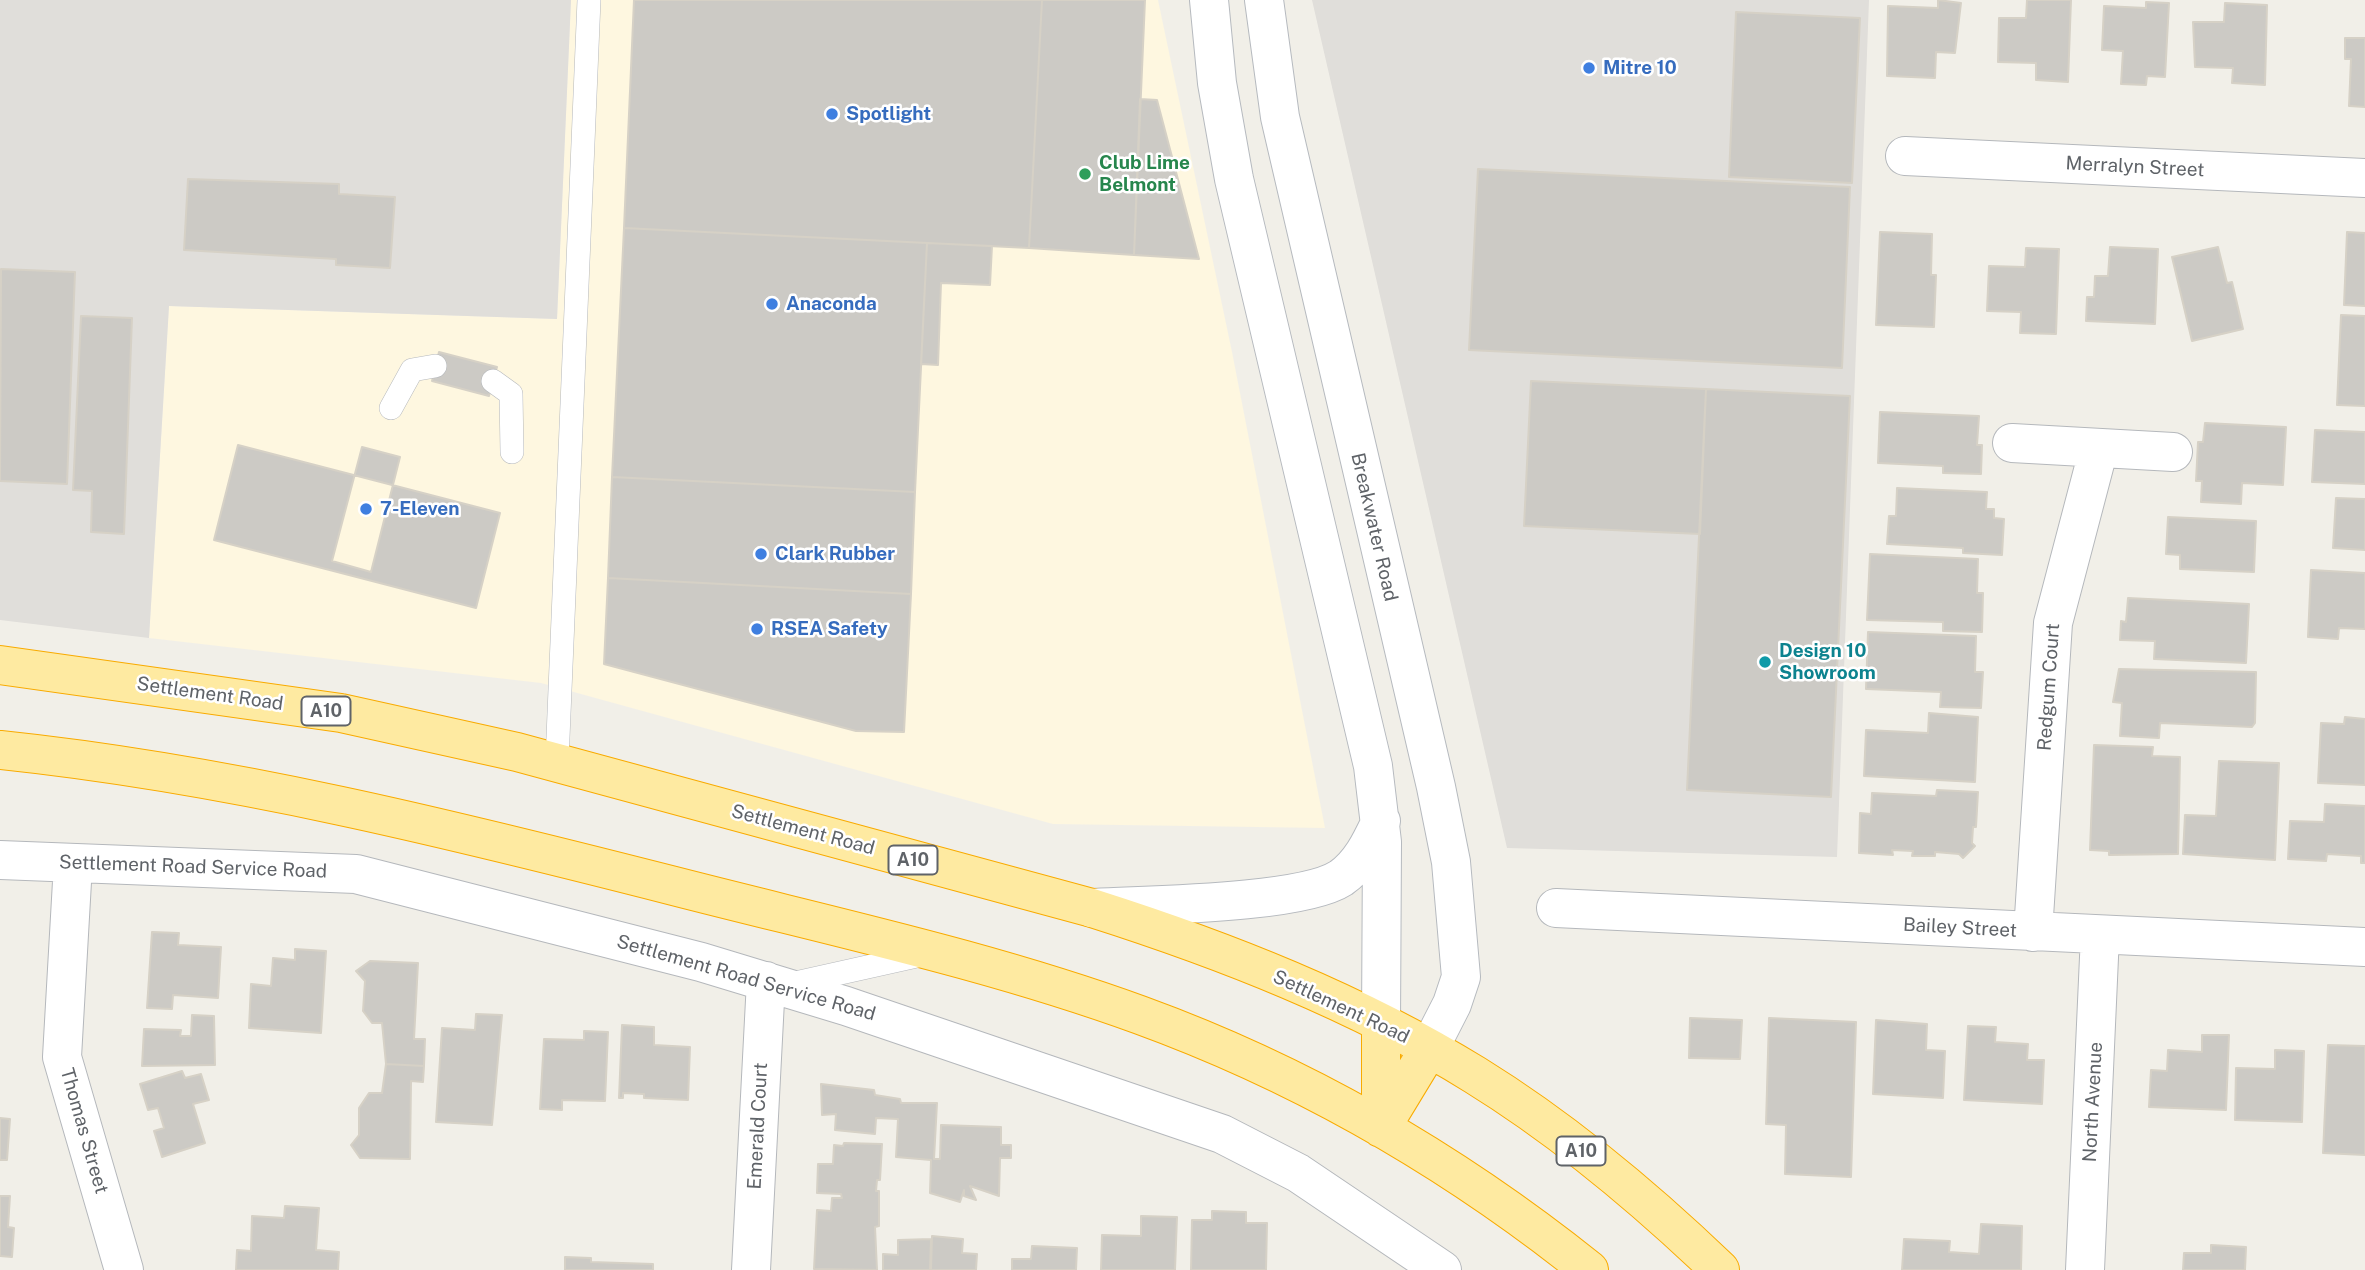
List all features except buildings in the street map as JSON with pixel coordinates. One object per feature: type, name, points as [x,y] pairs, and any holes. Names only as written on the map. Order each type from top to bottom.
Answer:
[{"type":"highway","name":"Settlement Road","points":[[0,665],[341,713],[557,761],[1092,908],[1233,958],[1381,1024],[1429,1049],[1526,1109],[1655,1207],[1720,1270]]},
{"type":"highway","points":[[0,750],[183,775],[471,834],[931,953],[1076,994],[1201,1039],[1288,1078],[1381,1128],[1518,1217],[1589,1270]]},
{"type":"highway","points":[[1381,1024],[1381,1128]]},
{"type":"highway","points":[[1381,1128],[1429,1049]]},
{"type":"street","points":[[1209,0],[1213,50],[1228,149],[1367,736],[1381,821],[1381,1024]]},
{"type":"street","name":"Breakwater Road","points":[[1264,0],[1280,117],[1436,787],[1451,862],[1461,977],[1452,1004],[1429,1049]]},
{"type":"street","name":"Merralyn Street","points":[[1905,156],[2365,178]]},
{"type":"street","points":[[2012,443],[2173,452]]},
{"type":"street","points":[[1302,459],[1356,448]]},
{"type":"street","name":"Redgum Court","points":[[2034,932],[2053,623],[2099,448]]},
{"type":"street","points":[[1092,908],[1265,897],[1323,886],[1351,870],[1365,852],[1381,821]]},
{"type":"street","name":"Settlement Road Service Road","points":[[0,860],[356,874],[775,984],[1222,1134],[1298,1173],[1442,1270]]},
{"type":"street","name":"Thomas Street","points":[[74,864],[62,1057],[124,1270]]},
{"type":"street","name":"Bailey Street","points":[[1556,908],[2365,947]]},
{"type":"street","name":"North Avenue","points":[[2085,1270],[2100,935]]},
{"type":"street","name":"Emerald Court","points":[[751,1270],[775,984]]},
{"type":"lane","points":[[557,761],[589,0]]},
{"type":"lane","points":[[391,408],[412,370],[435,366]]},
{"type":"lane","points":[[493,381],[512,394],[512,453]]},
{"type":"lane","points":[[775,984],[931,953]]},
{"type":"shaded area","points":[[0,0],[571,0],[557,319],[169,306],[149,638],[0,620]]},
{"type":"shaded area","points":[[571,0],[1158,0],[1232,352],[1325,828],[1053,824],[541,683],[149,638],[169,306],[557,319]]},
{"type":"shaded area","points":[[1312,0],[1869,0],[1837,857],[1507,848]]},
{"type":"place","name":"Mitre 10","points":[[1589,68]]},
{"type":"place","name":"Spotlight","points":[[832,114]]},
{"type":"place","name":"Club Lime Belmont","points":[[1085,174]]},
{"type":"place","name":"Anaconda","points":[[772,304]]},
{"type":"place","name":"7-Eleven","points":[[366,509]]},
{"type":"place","name":"Clark Rubber","points":[[761,554]]},
{"type":"place","name":"RSEA Safety","points":[[757,629]]},
{"type":"place","name":"Design 10 Showroom","points":[[1765,662]]}]
